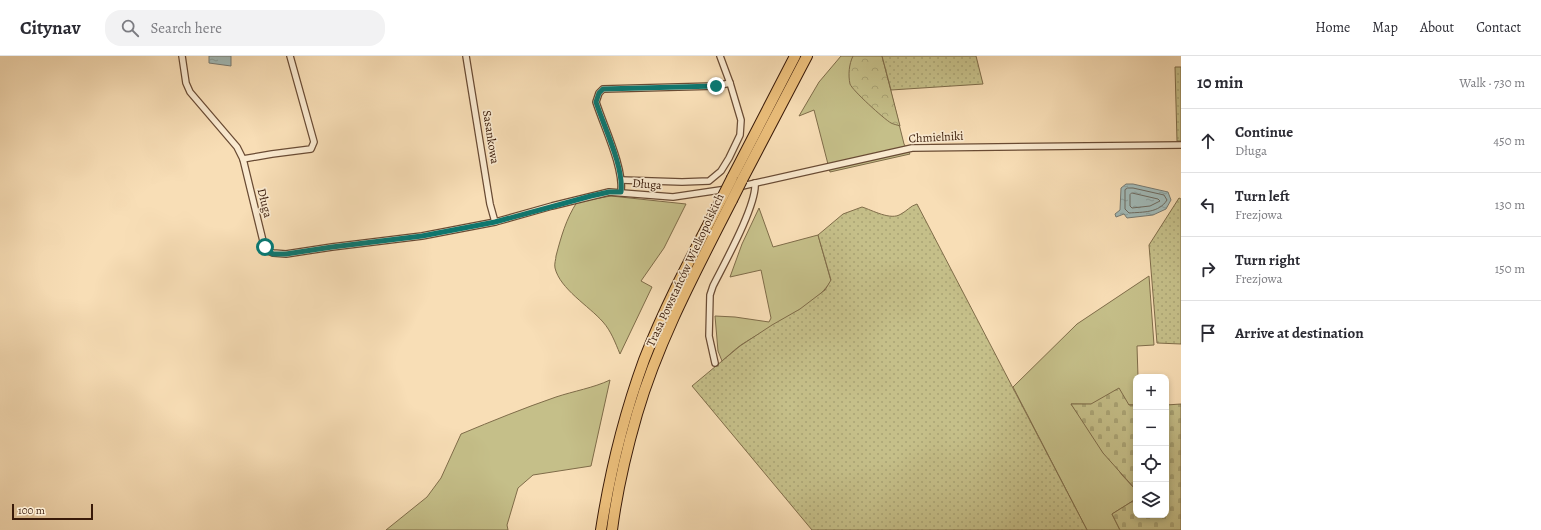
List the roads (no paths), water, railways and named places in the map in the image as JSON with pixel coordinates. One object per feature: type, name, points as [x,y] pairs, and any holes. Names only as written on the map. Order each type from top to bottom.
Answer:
[{"type":"highway","name":"Trasa Powstańców Wielkopolskich","points":[[612,530],[622,475],[637,414],[651,374],[677,311],[728,198],[795,56]]},
{"type":"highway","name":"Trasa Powstańców Wielkopolskich","points":[[737,179],[807,56]]},
{"type":"highway","name":"Trasa Powstańców Wielkopolskich","points":[[601,530],[610,477],[629,404],[644,360],[674,290],[728,198]]},
{"type":"street","name":"Długa","points":[[182,56],[186,83],[190,92],[237,147],[243,159],[263,241],[268,251],[273,254],[286,254],[422,236],[495,222],[609,192],[673,197]]},
{"type":"street","points":[[243,159],[311,150],[314,142],[290,56]]},
{"type":"street","name":"Sasankowa","points":[[466,56],[490,204],[495,222]]},
{"type":"street","points":[[621,180],[682,182],[709,180],[721,171],[740,135],[741,120],[720,56]]},
{"type":"street","points":[[621,192],[621,180],[616,161],[596,102],[599,93],[603,89],[716,86],[730,83]]},
{"type":"street","name":"Chmielniki","points":[[673,197],[718,191],[912,148],[1181,144]]},
{"type":"street","points":[[715,363],[709,336],[710,295],[750,209],[755,194],[755,183]]},
{"type":"water","points":[[209,56],[231,56],[231,66],[209,63]]},
{"type":"water","points":[[1126,184],[1133,184],[1168,192],[1171,200],[1166,209],[1153,215],[1127,218],[1124,214],[1116,217],[1115,214],[1120,210],[1121,188]]}]
